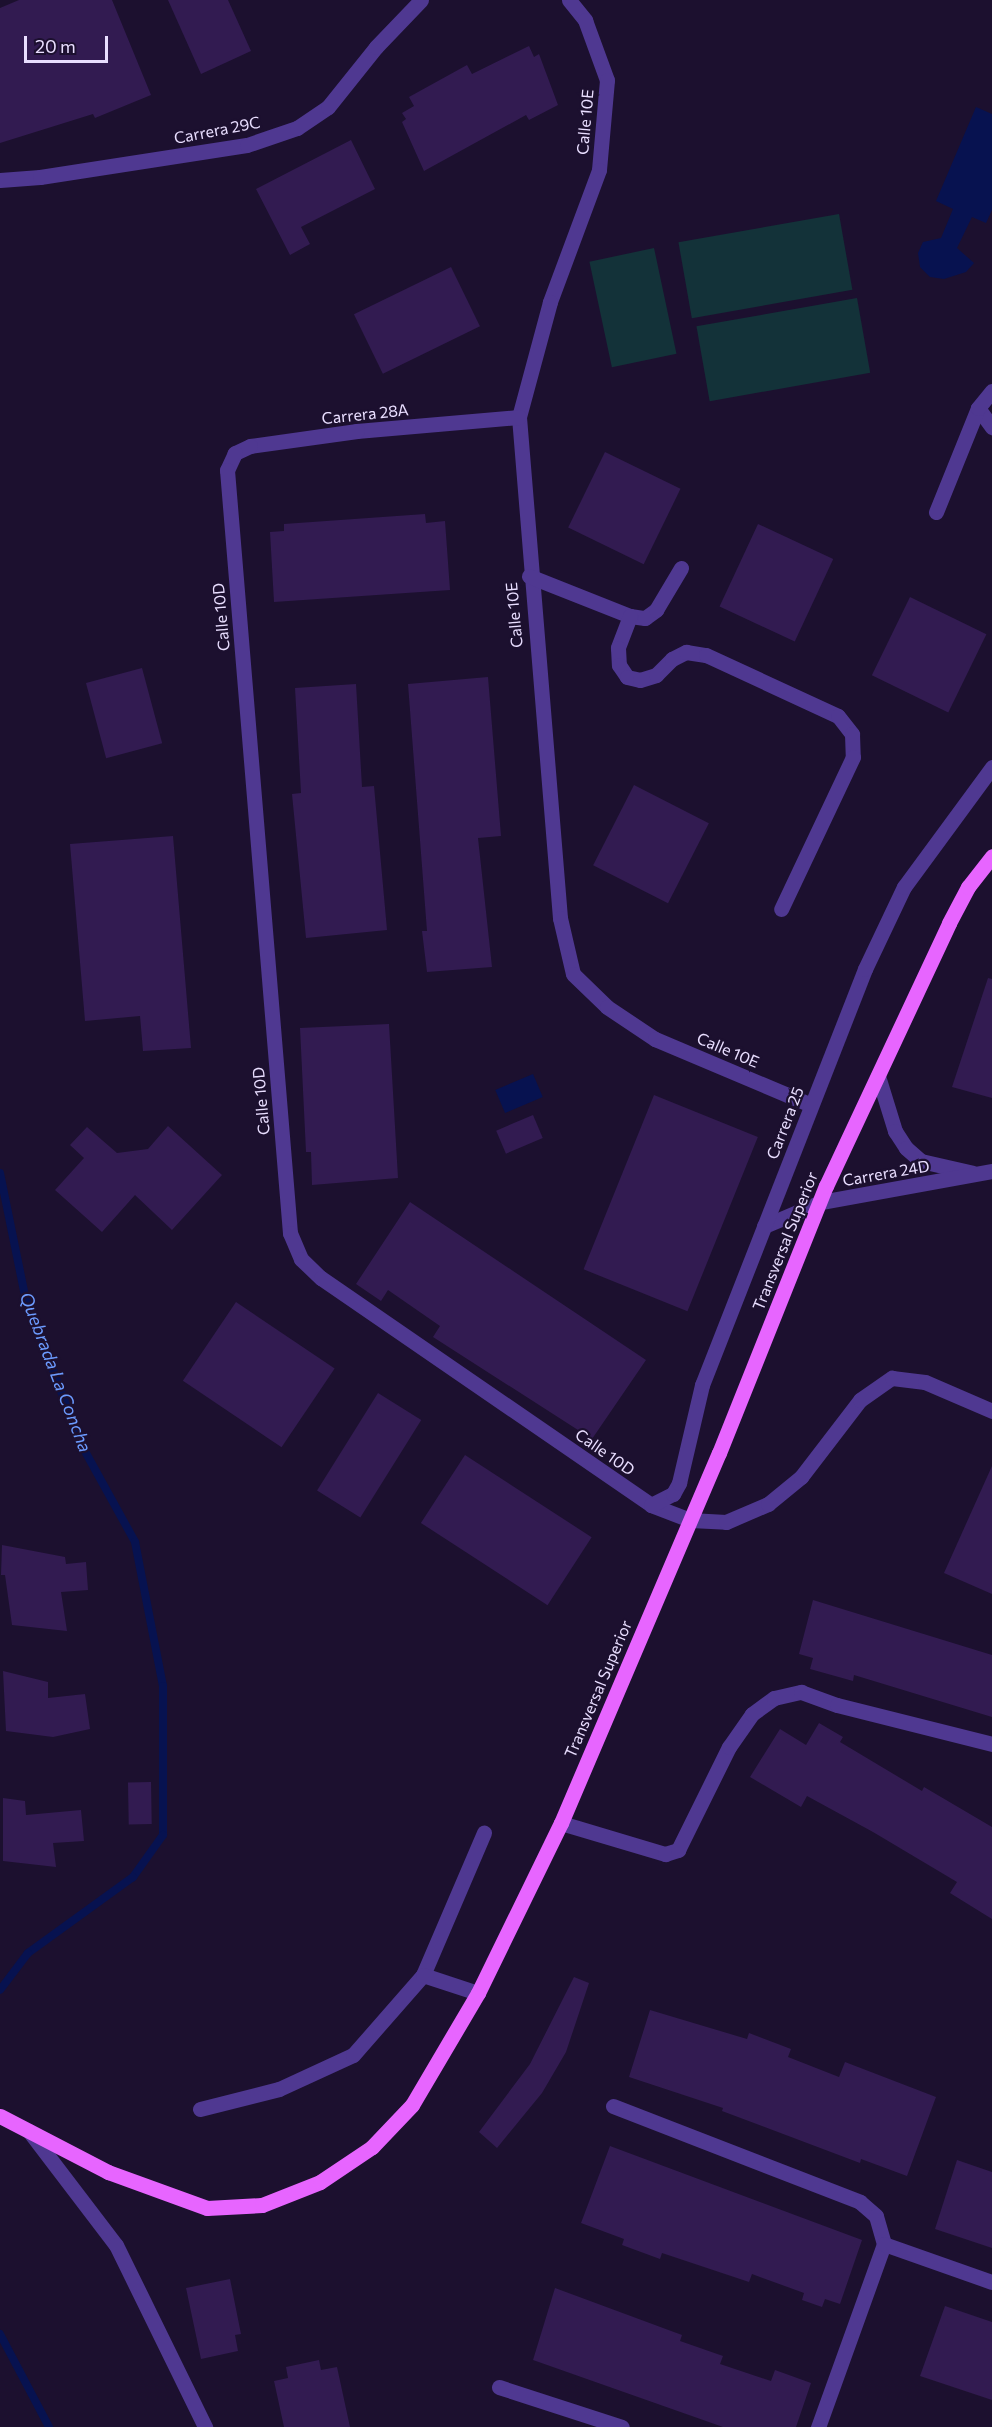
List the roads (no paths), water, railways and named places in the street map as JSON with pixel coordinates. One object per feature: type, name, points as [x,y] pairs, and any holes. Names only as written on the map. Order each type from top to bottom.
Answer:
[{"type":"main road","name":"Transversal Superior","points":[[0,2116],[108,2172],[207,2208],[262,2205],[320,2182],[372,2147],[412,2106],[478,1993],[561,1823],[690,1520],[820,1202],[963,896],[992,856]]},
{"type":"street","name":"Carrera 29C","points":[[0,180],[40,177],[247,145],[297,128],[328,107],[376,47],[421,0]]},
{"type":"street","name":"Calle 10E","points":[[569,0],[585,20],[607,80],[599,170],[550,302],[519,417],[529,576],[560,918],[573,974],[607,1007],[655,1039],[811,1105]]},
{"type":"street","points":[[936,512],[978,408],[992,391]]},
{"type":"street","points":[[978,408],[992,427]]},
{"type":"street","name":"Carrera 28A","points":[[227,470],[235,453],[250,446],[357,431],[519,417]]},
{"type":"street","name":"Calle 10D","points":[[227,470],[290,1233],[301,1259],[321,1278],[651,1505],[690,1520]]},
{"type":"street","points":[[529,576],[630,616],[645,618],[656,610],[681,568]]},
{"type":"street","points":[[630,616],[618,648],[619,665],[627,677],[640,680],[656,675],[672,659],[687,652],[706,655],[838,716],[852,734],[853,757],[782,909]]},
{"type":"street","name":"Carrera 25","points":[[651,1505],[673,1494],[680,1483],[702,1385],[865,969],[904,888],[992,767]]},
{"type":"street","name":"Carrera 24D","points":[[878,1076],[895,1131],[906,1148],[921,1161],[987,1173]]},
{"type":"street","name":"Carrera 24D","points":[[764,1226],[820,1202],[987,1173]]},
{"type":"street","points":[[690,1520],[726,1522],[768,1504],[801,1477],[860,1400],[892,1378],[925,1382],[992,1411]]},
{"type":"street","points":[[561,1823],[664,1854],[678,1850],[729,1747],[752,1714],[774,1698],[801,1692],[837,1705],[992,1744]]},
{"type":"street","points":[[200,2109],[279,2089],[353,2055],[423,1975],[484,1833]]},
{"type":"street","points":[[423,1975],[478,1993]]},
{"type":"street","points":[[613,2106],[860,2202],[876,2216],[884,2244],[818,2427]]},
{"type":"street","points":[[29,2131],[116,2245],[205,2427]]},
{"type":"street","points":[[884,2244],[992,2282]]},
{"type":"street","points":[[499,2387],[622,2427]]},
{"type":"waterway","name":"Quebrada La Concha","points":[[0,1173],[25,1296],[81,1444],[135,1542],[163,1686],[163,1835],[133,1877],[28,1953],[0,1990]]},
{"type":"waterway","name":"Quebrada La Concha","points":[[0,2334],[49,2427]]}]
